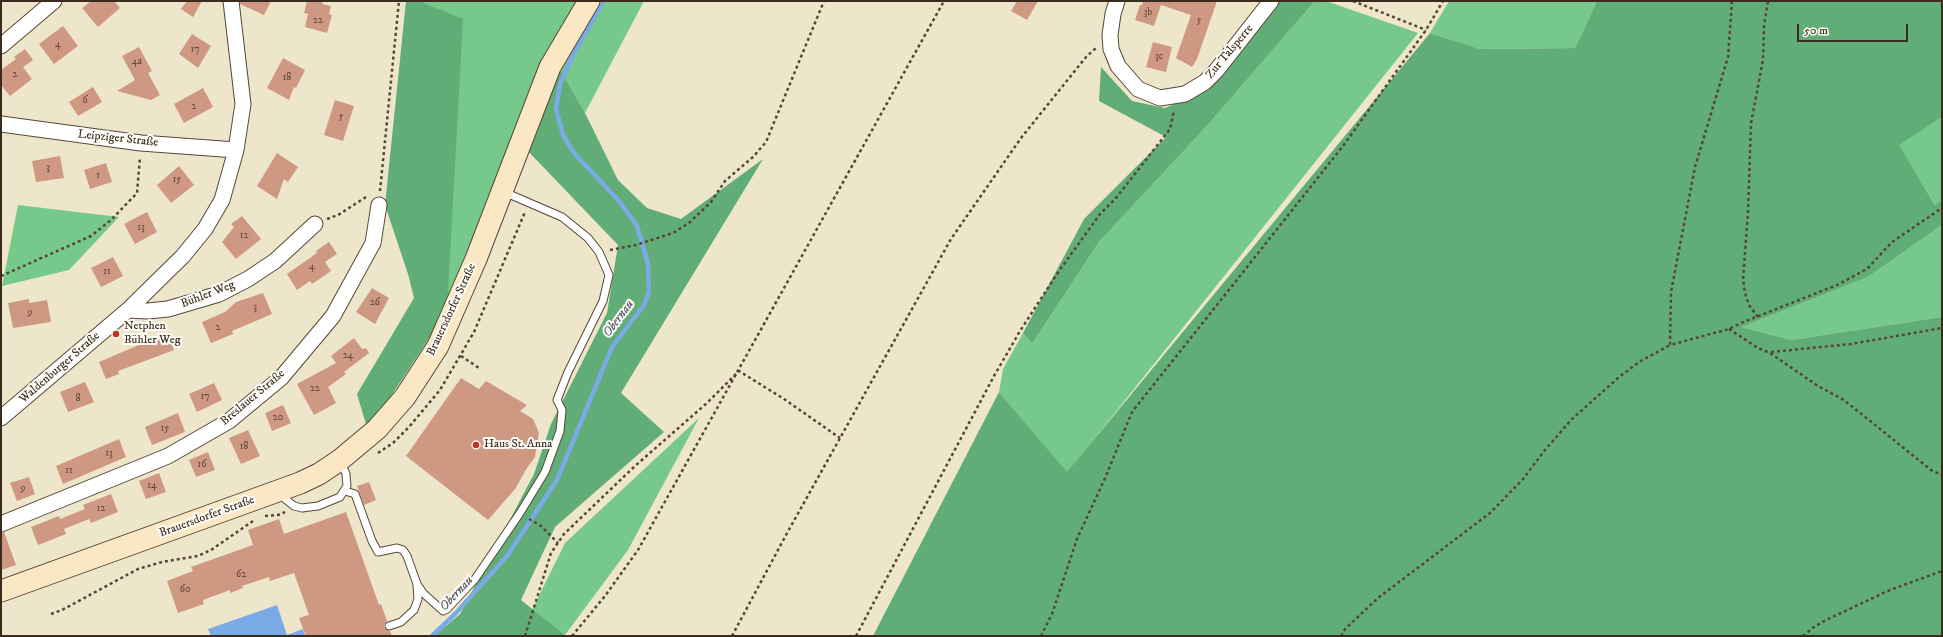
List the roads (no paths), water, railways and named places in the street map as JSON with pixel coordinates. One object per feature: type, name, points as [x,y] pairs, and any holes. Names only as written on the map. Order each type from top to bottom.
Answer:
[{"type":"street","points":[[1,46],[54,1]]},
{"type":"street","name":"Waldenburger Straße","points":[[1,418],[128,310],[183,256],[205,229],[222,200],[236,150],[243,104],[231,1]]},
{"type":"street","name":"Brauersdorfer Straße","points":[[1,591],[278,492],[319,474],[340,460],[377,429],[405,397],[438,346],[476,259],[550,67],[589,1]]},
{"type":"street","name":"Zur Talsperre","points":[[1117,1],[1112,14],[1110,35],[1111,48],[1118,66],[1138,89],[1160,98],[1185,94],[1205,82],[1216,71],[1271,1]]},
{"type":"street","name":"Leipziger Straße","points":[[1,124],[141,143],[236,150]]},
{"type":"street","name":"Breslauer Straße","points":[[1,524],[168,456],[229,421],[275,382],[333,316],[373,243],[374,198]]},
{"type":"street","name":"Bühler Weg","points":[[128,310],[168,310],[220,294],[248,279],[275,261],[315,224]]},
{"type":"lane","points":[[344,491],[355,494],[376,550],[381,553],[397,548],[403,550],[407,556],[417,584],[423,593],[440,610],[446,609],[474,578],[497,548],[545,472],[560,431],[562,410],[557,400],[568,372],[602,301],[609,275],[599,252],[588,238],[562,217],[528,204],[502,191]]},
{"type":"lane","points":[[278,492],[294,506],[302,508],[318,506],[340,497],[347,486],[346,474],[340,460]]},
{"type":"lane","points":[[389,626],[401,622],[414,610],[418,599],[417,584]]},
{"type":"water","points":[[277,605],[287,635],[303,629],[305,635],[211,636],[208,629]]},
{"type":"waterway","name":"Obernau","points":[[432,636],[455,614],[507,556],[557,480],[612,347],[644,305],[649,292],[648,264],[637,226],[620,202],[574,153],[563,135],[556,109],[560,84],[573,55],[604,1]]},
{"type":"place","name":"Netphen Bühler Weg","points":[[116,334]]},
{"type":"place","name":"Haus St. Anna","points":[[476,445]]}]
